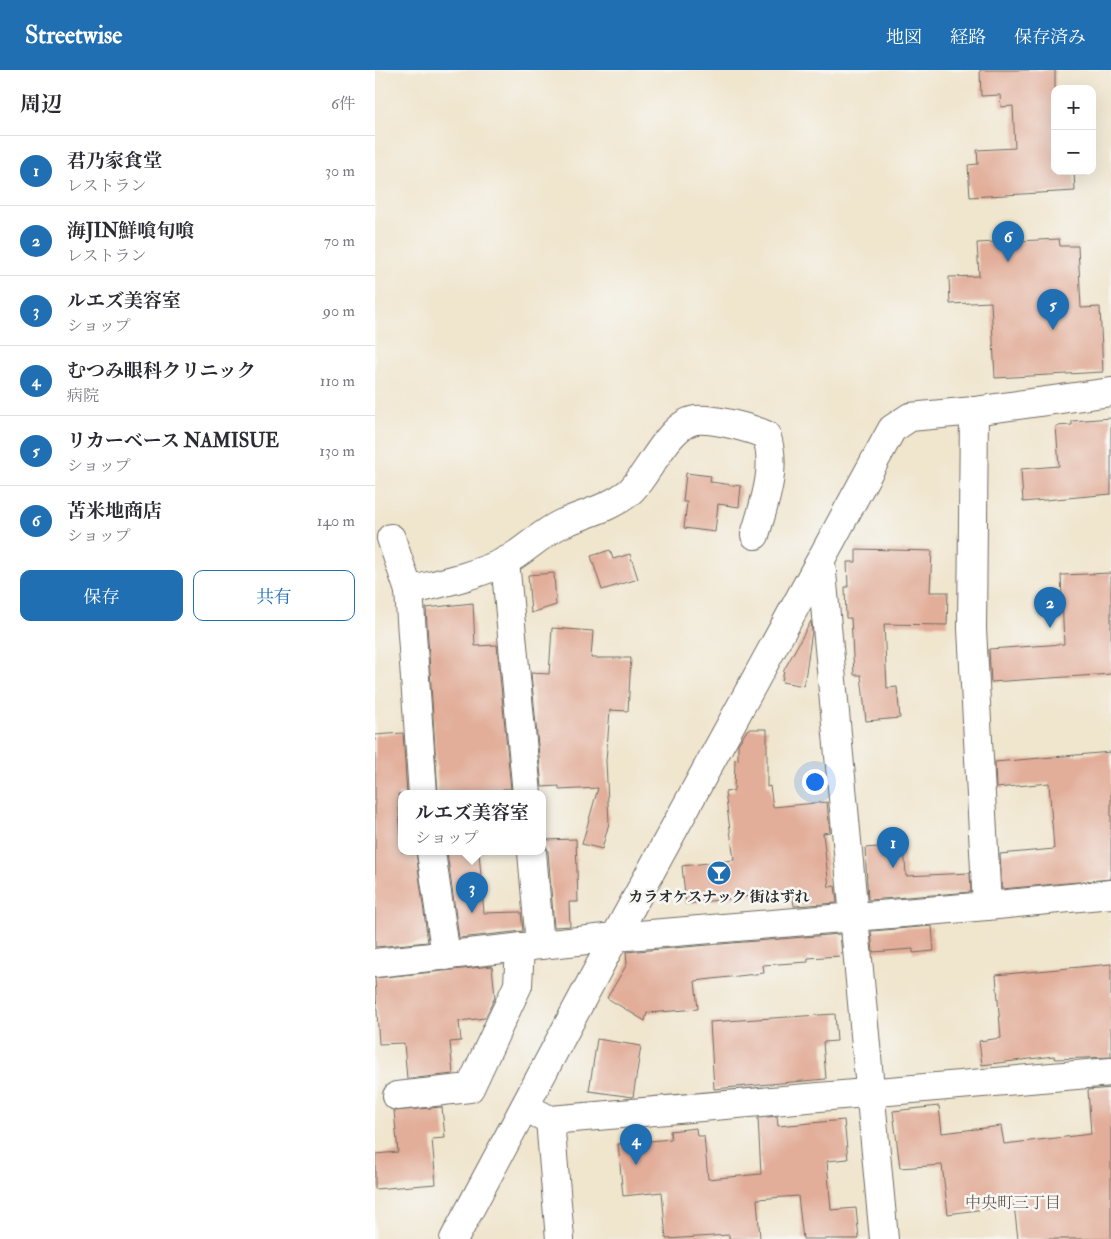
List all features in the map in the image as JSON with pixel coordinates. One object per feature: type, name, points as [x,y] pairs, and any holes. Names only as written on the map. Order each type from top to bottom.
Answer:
[{"type":"street","points":[[455,1239],[615,936],[892,429],[910,417],[974,411],[1111,392]]},
{"type":"street","points":[[974,411],[972,629],[987,906]]},
{"type":"street","points":[[409,591],[453,580],[505,561],[560,524],[593,512],[629,493],[663,445],[680,428],[695,420],[737,425],[766,435],[771,448],[767,495],[755,535]]},
{"type":"street","points":[[391,538],[409,591],[423,790]]},
{"type":"street","points":[[505,561],[527,790]]},
{"type":"street","points":[[821,562],[884,1239]]},
{"type":"street","points":[[431,855],[446,956]]},
{"type":"street","points":[[397,1096],[470,1088],[518,985],[530,946],[532,855]]},
{"type":"street","points":[[375,963],[615,936],[1111,894]]},
{"type":"street","points":[[525,1107],[550,1120],[1111,1072]]},
{"type":"street","points":[[550,1120],[560,1239]]},
{"type":"building","points":[[980,70],[1055,70],[1055,85],[1051,85],[1051,175],[1074,175],[1075,191],[970,197],[968,165],[978,164],[977,150],[1015,148],[1013,106],[1001,107],[1000,95],[981,96]]},
{"type":"building","points":[[1059,239],[1060,246],[1078,246],[1081,308],[1100,307],[1103,372],[995,378],[991,302],[950,304],[949,277],[979,276],[977,243]]},
{"type":"building","points":[[1111,418],[1111,494],[1023,502],[1021,469],[1059,466],[1056,426],[1072,425],[1072,421]]},
{"type":"building","points":[[686,473],[711,476],[710,482],[741,486],[739,507],[718,504],[715,532],[684,528],[687,502],[683,502]]},
{"type":"building","points":[[856,549],[932,551],[930,592],[948,592],[947,625],[884,624],[887,688],[897,687],[900,718],[866,721],[861,675],[854,675],[851,618],[846,618],[845,587],[848,587],[847,562],[856,562]]},
{"type":"building","points":[[610,550],[613,559],[630,554],[638,579],[602,590],[591,556]]},
{"type":"building","points":[[554,573],[556,605],[531,613],[528,575]]},
{"type":"building","points":[[1111,573],[1111,674],[991,682],[989,649],[1064,644],[1061,575]]},
{"type":"building","points":[[473,603],[475,646],[497,645],[511,789],[438,790],[426,608]]},
{"type":"building","points":[[811,621],[812,631],[804,686],[782,682],[784,670]]},
{"type":"building","points":[[552,628],[593,631],[591,658],[631,658],[628,711],[610,710],[606,761],[609,823],[602,849],[582,844],[598,788],[559,790],[559,786],[542,787],[531,673],[549,674]]},
{"type":"building","points":[[748,729],[767,729],[767,787],[770,786],[773,807],[827,802],[830,832],[823,833],[829,887],[835,886],[837,903],[794,906],[792,891],[686,904],[682,866],[734,860],[725,792],[734,791],[735,759],[738,760],[738,744]]},
{"type":"building","points":[[403,733],[407,790],[398,790],[398,855],[416,855],[428,942],[375,947],[375,735]]},
{"type":"building","points":[[1111,752],[1111,879],[1002,889],[1000,854],[1054,849],[1049,783],[996,788],[995,762]]},
{"type":"building","points":[[576,839],[578,902],[569,902],[570,926],[554,927],[546,840]]},
{"type":"building","points":[[904,845],[906,876],[970,873],[971,892],[868,900],[865,848]]},
{"type":"building","points":[[447,855],[479,855],[484,913],[521,912],[523,931],[459,938]]},
{"type":"building","points":[[932,926],[934,951],[913,953],[913,949],[873,952],[871,931]]},
{"type":"building","points":[[840,934],[842,954],[840,956],[808,958],[808,962],[763,965],[764,973],[695,981],[698,1009],[647,1013],[645,1021],[607,998],[627,964],[626,952]]},
{"type":"building","points":[[1111,964],[1111,1057],[1055,1059],[1054,1056],[982,1065],[979,1041],[1001,1038],[996,975]]},
{"type":"building","points":[[492,966],[495,997],[485,1018],[459,1021],[461,1041],[450,1042],[453,1074],[407,1079],[404,1043],[379,1044],[375,978]]},
{"type":"building","points":[[835,1014],[837,1041],[823,1042],[826,1079],[714,1089],[710,1022]]},
{"type":"building","points":[[597,1039],[641,1046],[633,1097],[589,1091]]},
{"type":"building","points":[[1111,1088],[1111,1239],[1018,1239],[1014,1205],[948,1214],[942,1165],[900,1168],[893,1111],[939,1106],[942,1133],[1001,1126],[1004,1144],[1091,1134],[1088,1090]]},
{"type":"building","points":[[442,1107],[445,1138],[432,1139],[436,1184],[375,1189],[375,1154],[398,1152],[394,1111]]},
{"type":"building","points":[[777,1116],[778,1126],[844,1120],[848,1159],[827,1161],[831,1210],[856,1208],[859,1239],[803,1239],[798,1196],[757,1199],[760,1239],[729,1239],[729,1235],[666,1239],[662,1192],[623,1196],[618,1144],[671,1139],[670,1131],[696,1128],[697,1136],[704,1136],[708,1179],[761,1174],[758,1118]]},
{"type":"place","name":"苫米地商店","points":[[1008,262]]},
{"type":"place","name":"リカーベース NAMISUE","points":[[1053,330]]},
{"type":"place","name":"海JIN鮮喰旬喰","points":[[1050,628]]},
{"type":"place","name":"君乃家食堂","points":[[893,868]]},
{"type":"place","name":"カラオケスナック 街はずれ","points":[[719,873]]},
{"type":"place","name":"ルエズ美容室","points":[[472,913]]},
{"type":"place","name":"むつみ眼科クリニック","points":[[636,1165]]},
{"type":"district","name":"中央町三丁目","points":[[1013,1202]]}]
